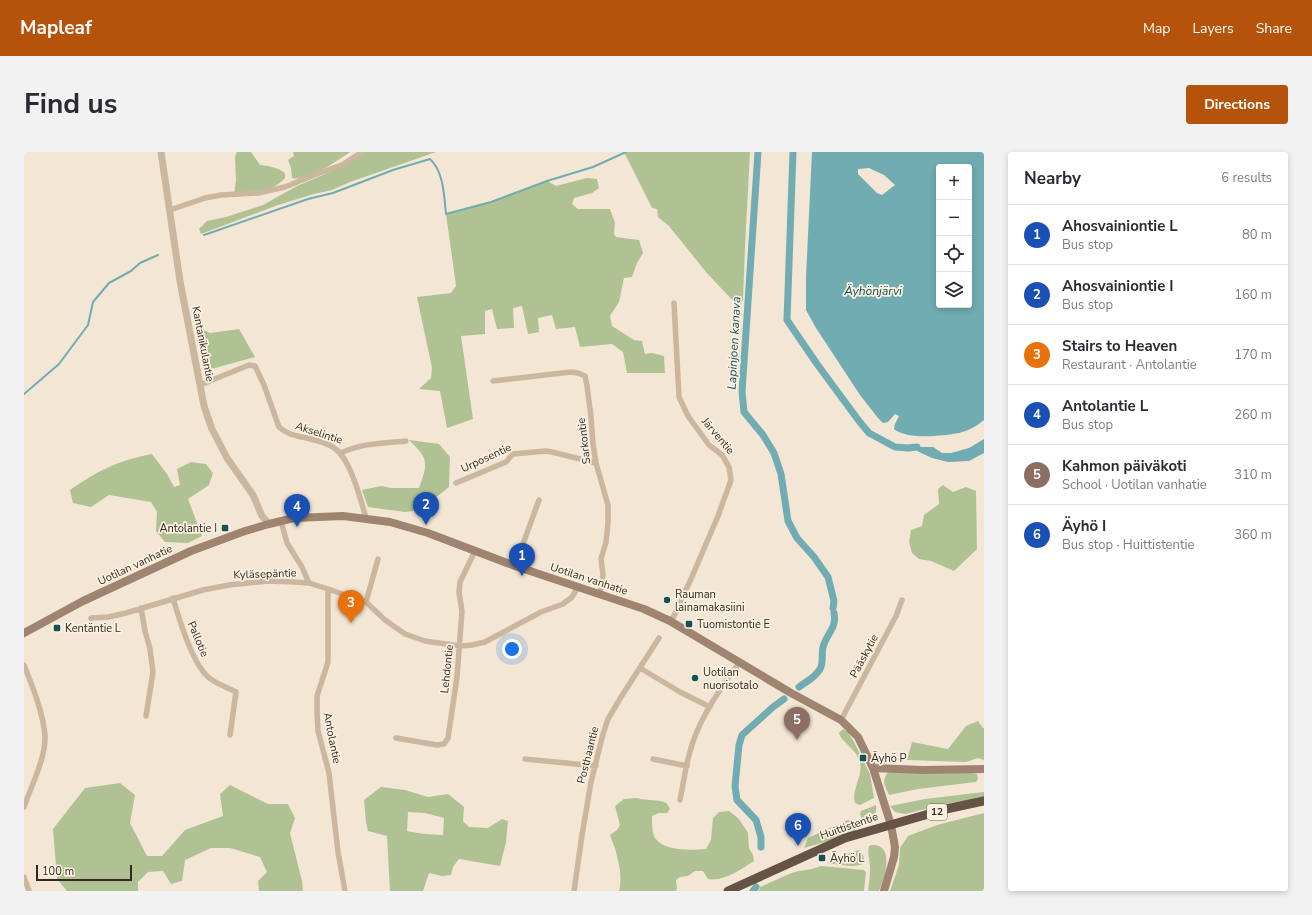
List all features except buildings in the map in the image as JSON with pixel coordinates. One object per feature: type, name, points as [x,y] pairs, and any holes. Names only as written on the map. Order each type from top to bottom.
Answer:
[{"type":"highway","name":"Huittistentie","points":[[728,891],[845,838],[946,809],[984,801]]},
{"type":"main road","name":"Uotilan vanhatie","points":[[24,633],[83,601],[191,551],[245,531],[281,521],[294,518],[366,518],[390,522],[428,533],[515,566],[644,608],[670,621],[739,663],[841,720],[858,737],[873,768],[891,825],[895,847],[894,857],[884,891]]},
{"type":"main road","points":[[873,768],[923,770],[984,769]]},
{"type":"street","name":"Kantanikulantie","points":[[161,152],[180,281],[204,406],[212,430],[227,458],[253,496],[262,516],[269,524]]},
{"type":"street","points":[[170,210],[221,194],[258,193],[285,187],[342,165],[362,152]]},
{"type":"street","name":"Järventie","points":[[670,621],[674,616],[692,579],[731,480],[729,467],[722,455],[709,445],[688,416],[679,398],[674,303]]},
{"type":"street","name":"Akselintie","points":[[200,385],[249,365],[255,366],[264,384],[279,427],[285,432],[335,448],[341,453],[351,448],[369,444],[406,441]]},
{"type":"street","name":"Sarkontie","points":[[493,381],[571,372],[585,376],[596,463],[608,505],[606,542],[601,559],[603,575],[600,594]]},
{"type":"street","name":"Urposentie","points":[[456,483],[506,462],[513,454],[546,451],[596,463]]},
{"type":"street","points":[[341,453],[360,496],[366,518]]},
{"type":"street","points":[[515,566],[539,500]]},
{"type":"street","points":[[281,521],[287,543],[302,567],[309,583]]},
{"type":"street","name":"Lehdontie","points":[[396,738],[437,745],[444,744],[448,738],[460,646],[462,611],[459,592],[460,582],[475,551]]},
{"type":"street","points":[[366,602],[378,560]]},
{"type":"street","name":"Kyläsepäntie","points":[[91,618],[108,617],[202,590],[229,585],[268,581],[309,583],[328,588],[366,602],[385,620],[405,634],[425,641],[460,646],[485,642],[541,612],[563,604],[572,597],[578,587]]},
{"type":"street","name":"Antolantie","points":[[328,588],[328,662],[317,696],[318,731],[329,773],[338,852],[345,891]]},
{"type":"street","name":"Pallotie","points":[[173,598],[180,622],[200,669],[210,678],[236,692],[230,735]]},
{"type":"street","name":"Pääskytie","points":[[841,720],[896,616],[902,600]]},
{"type":"street","points":[[141,608],[150,649],[153,672],[146,716]]},
{"type":"street","name":"Posthaantie","points":[[574,891],[583,828],[603,734],[608,718],[659,638]]},
{"type":"street","points":[[680,800],[692,743],[700,724],[739,663]]},
{"type":"street","points":[[24,665],[36,698],[45,737],[38,771],[24,807]]},
{"type":"street","points":[[640,668],[680,692],[710,707]]},
{"type":"street","points":[[525,759],[596,766]]},
{"type":"street","points":[[653,759],[687,766]]},
{"type":"street","points":[[24,877],[29,891]]},
{"type":"green space","points":[[237,152],[251,152],[260,165],[279,169],[285,173],[285,178],[280,183],[268,189],[254,193],[234,195],[236,180],[235,157]]},
{"type":"green space","points":[[293,152],[350,152],[314,174],[306,177],[292,178],[288,160],[294,156]]},
{"type":"green space","points":[[365,152],[436,152],[350,182],[332,190],[278,205],[201,234],[199,229],[207,221],[226,217],[263,205],[297,186],[332,171]]},
{"type":"green space","points":[[624,152],[750,152],[743,300],[741,304],[735,303],[706,272],[669,226],[658,217],[657,209],[652,208]]},
{"type":"green space","points":[[587,178],[597,179],[599,188],[592,193],[574,198],[572,204],[578,209],[610,209],[615,223],[614,234],[616,237],[639,240],[643,253],[637,263],[632,277],[624,278],[619,302],[610,316],[612,326],[634,340],[642,341],[645,354],[652,353],[664,356],[665,373],[627,373],[623,352],[612,344],[580,347],[575,327],[556,329],[552,315],[538,318],[539,332],[528,334],[522,306],[513,308],[514,328],[497,329],[492,309],[485,311],[485,334],[461,336],[473,419],[447,428],[440,391],[419,389],[431,378],[432,368],[417,297],[451,293],[456,286],[446,214],[491,202],[547,181],[556,186]]},
{"type":"green space","points":[[200,328],[210,333],[239,329],[255,357],[204,371]]},
{"type":"green space","points":[[409,440],[439,444],[450,457],[449,487],[434,499],[426,509],[405,512],[368,507],[362,490],[381,486],[391,488],[419,488],[424,473],[425,462],[416,446]]},
{"type":"green space","points":[[152,454],[167,474],[174,487],[180,485],[177,469],[191,462],[206,464],[213,473],[209,485],[188,499],[202,536],[188,543],[165,542],[156,531],[157,512],[151,502],[109,495],[91,507],[73,503],[70,490],[90,477],[129,459]]},
{"type":"green space","points":[[943,485],[953,492],[966,487],[976,491],[977,549],[954,571],[931,561],[919,559],[912,553],[909,542],[911,530],[922,526],[924,515],[939,504],[938,489]]},
{"type":"green space","points":[[978,721],[984,728],[984,760],[978,758],[966,762],[907,760],[912,742],[948,749],[966,726]]},
{"type":"green space","points":[[843,729],[848,732],[853,740],[870,774],[874,798],[860,805],[855,803],[854,798],[860,773],[859,758],[840,736],[839,733]]},
{"type":"green space","points":[[888,772],[974,773],[977,774],[978,779],[976,782],[918,789],[889,795],[884,781]]},
{"type":"green space","points":[[120,783],[135,795],[130,823],[147,856],[162,856],[185,830],[223,816],[220,794],[230,785],[268,804],[288,804],[295,818],[290,833],[302,881],[303,891],[259,891],[258,881],[267,872],[260,857],[230,848],[211,848],[185,860],[182,881],[171,884],[163,871],[148,872],[138,882],[138,891],[67,891],[57,879],[53,829],[85,788]]},
{"type":"green space","points":[[381,787],[405,790],[428,797],[448,794],[464,807],[463,821],[469,827],[488,828],[502,819],[508,821],[506,842],[500,866],[459,859],[453,867],[451,875],[442,876],[429,873],[423,891],[390,891],[387,836],[368,831],[364,800]],"holes":[[[408,812],[425,813],[444,818],[443,835],[407,831]]]},
{"type":"green space","points":[[984,792],[984,798],[950,803],[905,814],[895,812],[890,806],[925,799]]},
{"type":"green space","points":[[637,798],[660,801],[667,804],[670,809],[667,813],[659,813],[652,816],[653,833],[659,843],[679,849],[706,849],[711,840],[713,818],[719,812],[729,811],[739,819],[748,833],[749,848],[753,855],[754,861],[738,871],[720,879],[708,879],[703,871],[695,871],[688,876],[680,877],[676,880],[676,891],[619,891],[620,869],[616,851],[610,835],[617,830],[620,825],[615,806],[624,799]]},
{"type":"green space","points":[[876,805],[874,817],[870,822],[864,825],[860,814],[861,811]]},
{"type":"green space","points":[[984,813],[984,891],[890,891],[899,865],[900,848],[908,836],[937,825]]},
{"type":"green space","points":[[848,820],[852,821],[857,833],[804,848],[808,838]]},
{"type":"green space","points":[[869,846],[879,846],[884,850],[886,856],[884,878],[879,891],[868,891],[870,868],[868,849]]},
{"type":"green space","points":[[859,850],[863,855],[865,863],[861,865],[846,866],[827,863],[843,855]]},
{"type":"green space","points":[[821,866],[864,870],[866,872],[864,891],[759,891],[760,887],[789,874]]},
{"type":"water","name":"Äyhönjärvi","points":[[812,152],[984,152],[984,420],[972,428],[959,433],[925,436],[908,435],[894,429],[899,416],[895,414],[888,422],[883,423],[860,395],[816,328],[806,310],[806,277]],"holes":[[[869,168],[884,175],[895,185],[882,195],[877,193],[858,174],[858,169]]]},
{"type":"water","points":[[984,439],[984,453],[969,461],[948,462],[932,458],[917,451],[917,447],[933,447],[942,453],[951,453],[969,448]]},
{"type":"waterway","points":[[204,235],[308,199],[333,193],[393,170],[430,159],[435,164],[441,177],[446,214],[491,202],[547,181],[593,167],[626,152]]},
{"type":"waterway","name":"Lapinjoen kanava","points":[[758,152],[742,392],[744,412],[763,435],[774,453],[781,474],[788,521],[797,538],[814,557],[828,577],[834,601],[833,608]]},
{"type":"waterway","points":[[793,152],[787,320],[817,364],[869,433],[895,447],[917,447]]},
{"type":"waterway","points":[[24,394],[59,364],[88,325],[93,302],[109,283],[131,271],[140,263],[158,255]]},
{"type":"waterway","name":"Lapinjoen kanava","points":[[799,687],[813,677],[821,667],[823,647],[833,627],[835,618],[834,613]]},
{"type":"waterway","name":"Lapinjoen kanava","points":[[761,847],[761,837],[756,820],[737,800],[735,786],[739,745],[742,735],[784,699]]},
{"type":"waterway","name":"Lapinjoen kanava","points":[[753,891],[756,887]]},
{"type":"place","name":"Ahosvainiontie I","points":[[426,525]]},
{"type":"place","name":"Antolantie L","points":[[297,527]]},
{"type":"place","name":"Antolantie I","points":[[225,528]]},
{"type":"place","name":"Ahosvainiontie L","points":[[522,576]]},
{"type":"place","name":"Rauman lainamakasiini","points":[[667,600]]},
{"type":"place","name":"Stairs to Heaven","points":[[351,623]]},
{"type":"place","name":"Tuomistontie E","points":[[689,624]]},
{"type":"place","name":"Kentäntie L","points":[[57,628]]},
{"type":"place","name":"Uotilan nuorisotalo","points":[[695,678]]},
{"type":"place","name":"Kahmon päiväkoti","points":[[797,740]]},
{"type":"place","name":"Äyhö P","points":[[863,758]]},
{"type":"place","name":"Äyhö I","points":[[798,846]]},
{"type":"place","name":"Äyhö L","points":[[822,858]]}]
